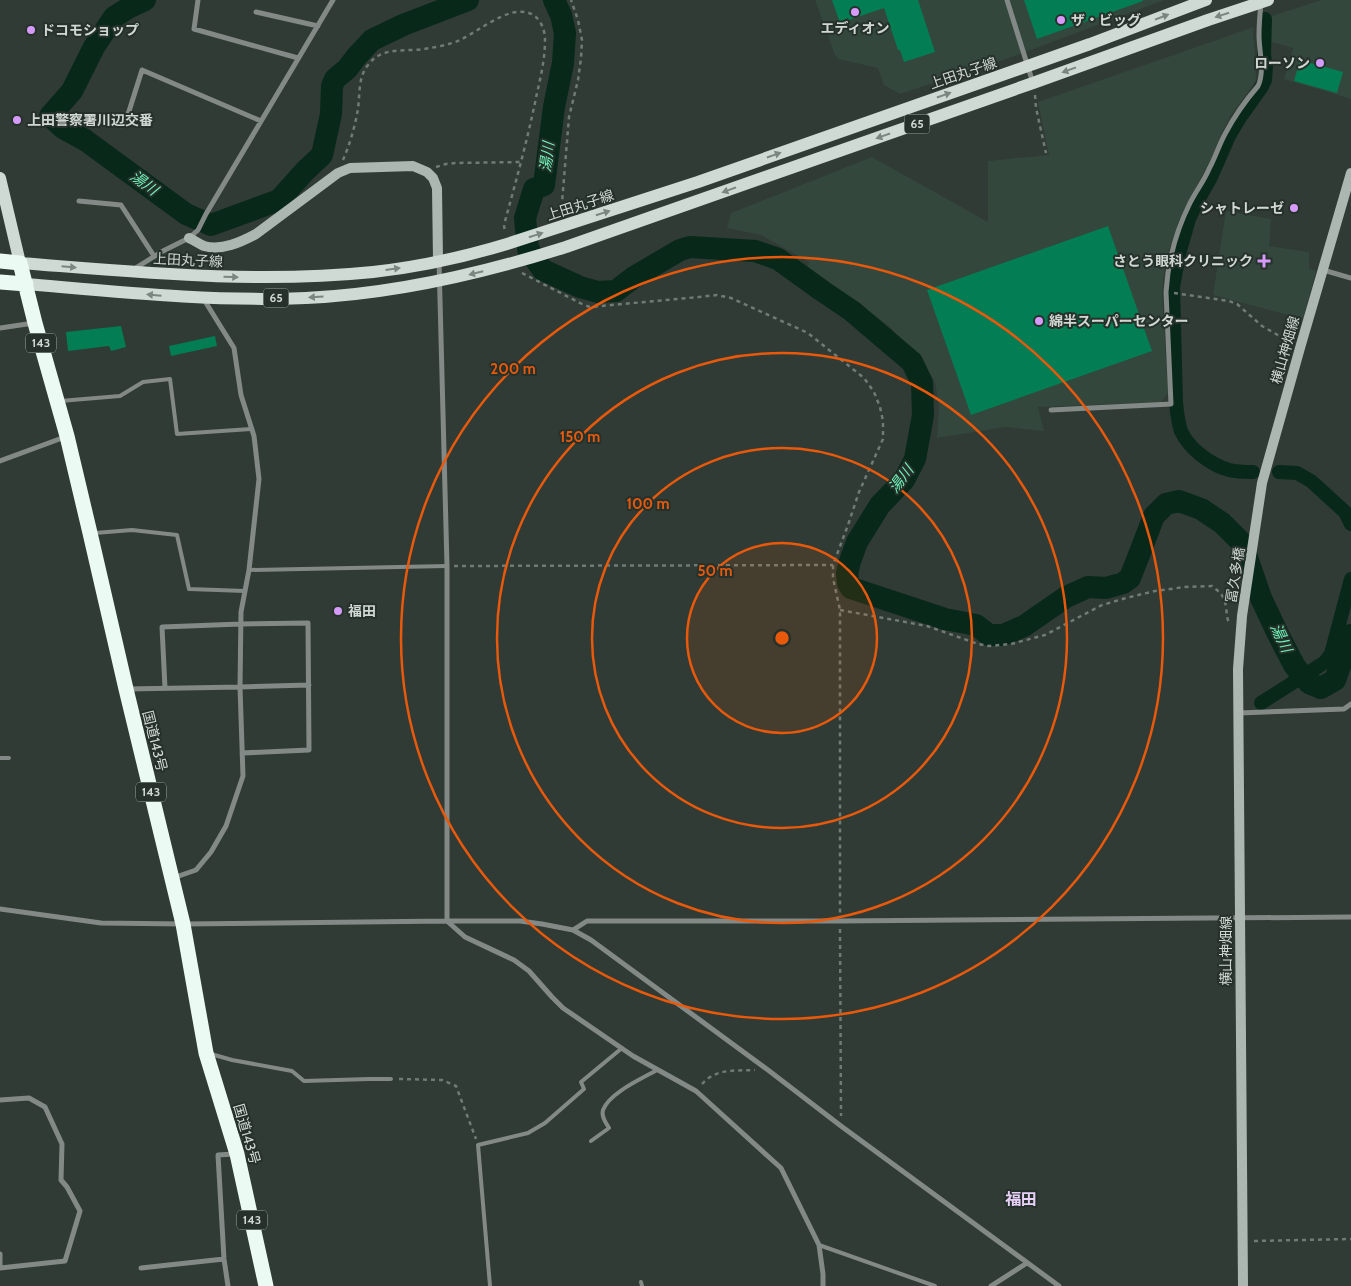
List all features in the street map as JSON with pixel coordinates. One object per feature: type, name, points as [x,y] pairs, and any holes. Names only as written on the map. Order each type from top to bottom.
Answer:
[{"type":"highway","points":[[0,261],[20,263]]},
{"type":"highway","name":"国道143号","points":[[20,263],[67,436],[183,924],[206,1052],[237,1154],[266,1286]]},
{"type":"highway","points":[[0,282],[26,284]]},
{"type":"main road","name":"上田丸子線","points":[[20,263],[221,277],[285,277],[375,272],[479,252],[698,182],[1090,44],[1206,0]]},
{"type":"main road","name":"65","points":[[26,284],[203,298],[314,298],[397,289],[439,281],[521,261],[566,247],[1264,1]]},
{"type":"main road","points":[[0,178],[20,263]]},
{"type":"street","points":[[198,0],[194,29],[298,58]]},
{"type":"street","points":[[129,272],[154,256],[190,238],[198,230],[333,0]]},
{"type":"street","points":[[1007,0],[1033,83]]},
{"type":"street","points":[[1051,410],[1171,404],[1166,292],[1167,273],[1177,234],[1191,201],[1207,174],[1234,118],[1260,81],[1262,68],[1259,32],[1264,1]]},
{"type":"street","points":[[256,12],[318,26]]},
{"type":"street","points":[[125,124],[142,70],[261,121]]},
{"type":"street","points":[[190,238],[205,246],[221,247],[242,242],[256,234],[338,172],[350,168],[413,166],[427,172],[433,178],[437,188],[447,566],[447,921]]},
{"type":"street","name":"横山神畑線","points":[[1254,538],[1262,483],[1351,173]]},
{"type":"street","points":[[79,201],[121,205],[154,256]]},
{"type":"street","points":[[1322,270],[1351,278]]},
{"type":"street","points":[[172,878],[196,870],[211,852],[226,826],[243,776],[240,612],[249,570],[258,479],[254,436],[241,395],[234,348],[203,298]]},
{"type":"street","points":[[0,328],[36,323]]},
{"type":"street","points":[[0,461],[67,436]]},
{"type":"street","name":"冨久多橋","points":[[1242,621],[1254,538]]},
{"type":"street","name":"横山神畑線","points":[[1242,621],[1238,669],[1243,1286]]},
{"type":"street","points":[[165,688],[162,627],[308,623],[309,750],[242,753]]},
{"type":"street","points":[[126,690],[309,685]]},
{"type":"street","points":[[1239,713],[1344,709],[1351,704]]},
{"type":"street","points":[[0,909],[101,923],[520,921],[573,930],[591,940],[1059,1286]]},
{"type":"street","points":[[573,930],[587,921],[1351,918]]},
{"type":"street","points":[[447,921],[465,936],[514,960],[529,971],[563,1008],[633,1056],[696,1091],[781,1168],[819,1245],[823,1286]]},
{"type":"street","points":[[0,1100],[29,1098],[45,1107],[62,1144],[61,1180],[67,1186],[80,1211],[65,1261],[0,1268],[0,1254]]},
{"type":"street","points":[[228,1286],[224,1259],[218,1155],[237,1154]]},
{"type":"street","points":[[141,1268],[224,1259]]},
{"type":"street","points":[[991,1286],[1027,1263]]},
{"type":"lane","points":[[58,401],[120,396],[143,382],[170,380],[177,434],[252,429]]},
{"type":"lane","points":[[90,533],[132,530],[177,535],[189,588],[244,591]]},
{"type":"lane","points":[[249,570],[447,566]]},
{"type":"lane","points":[[0,758],[10,758]]},
{"type":"lane","points":[[490,1286],[478,1145],[528,1133],[546,1123],[584,1089],[581,1082],[622,1048]]},
{"type":"lane","points":[[206,1052],[232,1060],[292,1072],[304,1081],[391,1079]]},
{"type":"lane","points":[[591,1141],[609,1128],[604,1119],[603,1111],[607,1104],[619,1092],[658,1070]]},
{"type":"lane","points":[[819,1245],[935,1286]]},
{"type":"path","points":[[561,227],[560,214],[570,117],[581,58],[578,20],[571,0]]},
{"type":"path","points":[[338,172],[348,148],[362,74],[376,56],[395,50],[423,49],[446,45],[460,40],[506,14],[525,12],[532,14],[538,18],[543,27],[545,39],[544,58],[522,162],[504,225],[511,243]]},
{"type":"path","points":[[1033,83],[1036,108],[1046,153]]},
{"type":"path","points":[[427,172],[446,164],[455,163],[522,162]]},
{"type":"path","points":[[521,261],[522,272],[577,302],[590,307],[717,295],[731,298],[808,333],[864,378],[874,392],[880,407],[883,421],[883,439],[859,492],[833,565],[833,578],[840,610],[841,1126]]},
{"type":"path","points":[[1176,294],[1230,301],[1243,309],[1262,326],[1300,348]]},
{"type":"path","points":[[447,566],[833,565]]},
{"type":"path","points":[[840,610],[926,626],[989,646],[1011,644],[1045,635],[1102,605],[1126,598],[1155,591],[1212,586],[1221,594],[1225,601],[1229,623],[1242,621]]},
{"type":"path","points":[[696,1091],[708,1077],[715,1074],[728,1071],[768,1070]]},
{"type":"path","points":[[391,1079],[442,1080],[456,1086],[478,1145]]},
{"type":"path","points":[[1242,1241],[1351,1239]]},
{"type":"shaded area","points":[[815,0],[1164,0],[1012,57],[900,94],[884,85],[878,68],[838,59]]},
{"type":"shaded area","name":"ローソン","points":[[1321,0],[1351,0],[1351,99],[1284,79],[1293,48],[1268,41],[1272,16]]},
{"type":"shaded area","points":[[1254,27],[1256,80],[1231,115],[1221,134],[1214,152],[1181,215],[1169,250],[1162,292],[1168,393],[1161,402],[1038,407],[1044,431],[1005,427],[937,438],[939,406],[935,382],[925,365],[889,326],[808,267],[809,262],[761,235],[727,228],[731,213],[872,157],[988,222],[988,161],[1049,155],[1038,102]]},
{"type":"shaded area","name":"さとう眼科クリニック","points":[[1226,211],[1271,219],[1269,246],[1309,252],[1309,269],[1316,271],[1303,319],[1213,295]]},
{"type":"building","points":[[832,0],[918,0],[935,52],[904,62],[884,8],[840,23]]},
{"type":"building","name":"ザ・ビッグ","points":[[1024,0],[1143,0],[1143,1],[1037,39]]},
{"type":"building","points":[[1300,60],[1343,72],[1337,93],[1294,81]]},
{"type":"building","name":"綿半スーパーセンター","points":[[1108,226],[1152,351],[971,415],[927,290]]},
{"type":"building","points":[[121,326],[126,347],[111,351],[109,346],[68,351],[66,332]]},
{"type":"building","points":[[215,336],[217,346],[171,356],[169,346]]},
{"type":"waterway","name":"湯川","points":[[145,0],[114,17],[94,47],[72,91],[50,116],[63,128],[85,140],[186,214],[211,225],[279,200],[322,155],[331,114],[332,86],[335,79],[347,69],[372,40],[403,25],[468,0]]},
{"type":"waterway","name":"湯川","points":[[554,0],[561,15],[565,33],[563,63],[554,107],[544,185],[534,189],[525,218],[528,249],[543,270],[580,287],[598,292],[616,291],[634,277],[680,250],[690,247],[755,251],[778,259],[852,311],[912,362],[922,383],[923,415],[915,459],[904,480],[880,505],[857,542],[847,574],[848,583],[851,588],[945,619],[976,625],[989,635],[1003,635],[1024,626],[1066,597],[1088,587],[1106,588],[1123,583],[1130,578],[1154,516],[1166,504],[1179,501],[1201,509],[1222,523],[1242,543],[1261,598],[1278,634],[1294,665],[1309,683],[1321,688],[1335,680],[1351,635]]},
{"type":"waterway","points":[[1253,472],[1232,471],[1222,468],[1195,450],[1181,431],[1176,403],[1173,287],[1179,254],[1189,219],[1211,177],[1229,136],[1265,80],[1265,19]]},
{"type":"waterway","points":[[1279,472],[1297,473],[1311,481],[1345,512],[1351,524]]},
{"type":"waterway","points":[[1261,703],[1325,662],[1331,654],[1351,579]]},
{"type":"place","name":"エディオン","points":[[855,12]]},
{"type":"place","name":"ザ・ビッグ","points":[[1061,20]]},
{"type":"place","name":"ドコモショップ","points":[[31,30]]},
{"type":"place","name":"ローソン","points":[[1320,63]]},
{"type":"place","name":"上田警察署川辺交番","points":[[17,120]]},
{"type":"place","name":"シャトレーゼ","points":[[1294,208]]},
{"type":"place","name":"さとう眼科クリニック","points":[[1264,261]]},
{"type":"place","name":"綿半スーパーセンター","points":[[1039,321]]},
{"type":"place","name":"福田","points":[[338,611]]},
{"type":"district","name":"福田","points":[[1021,1199]]}]
